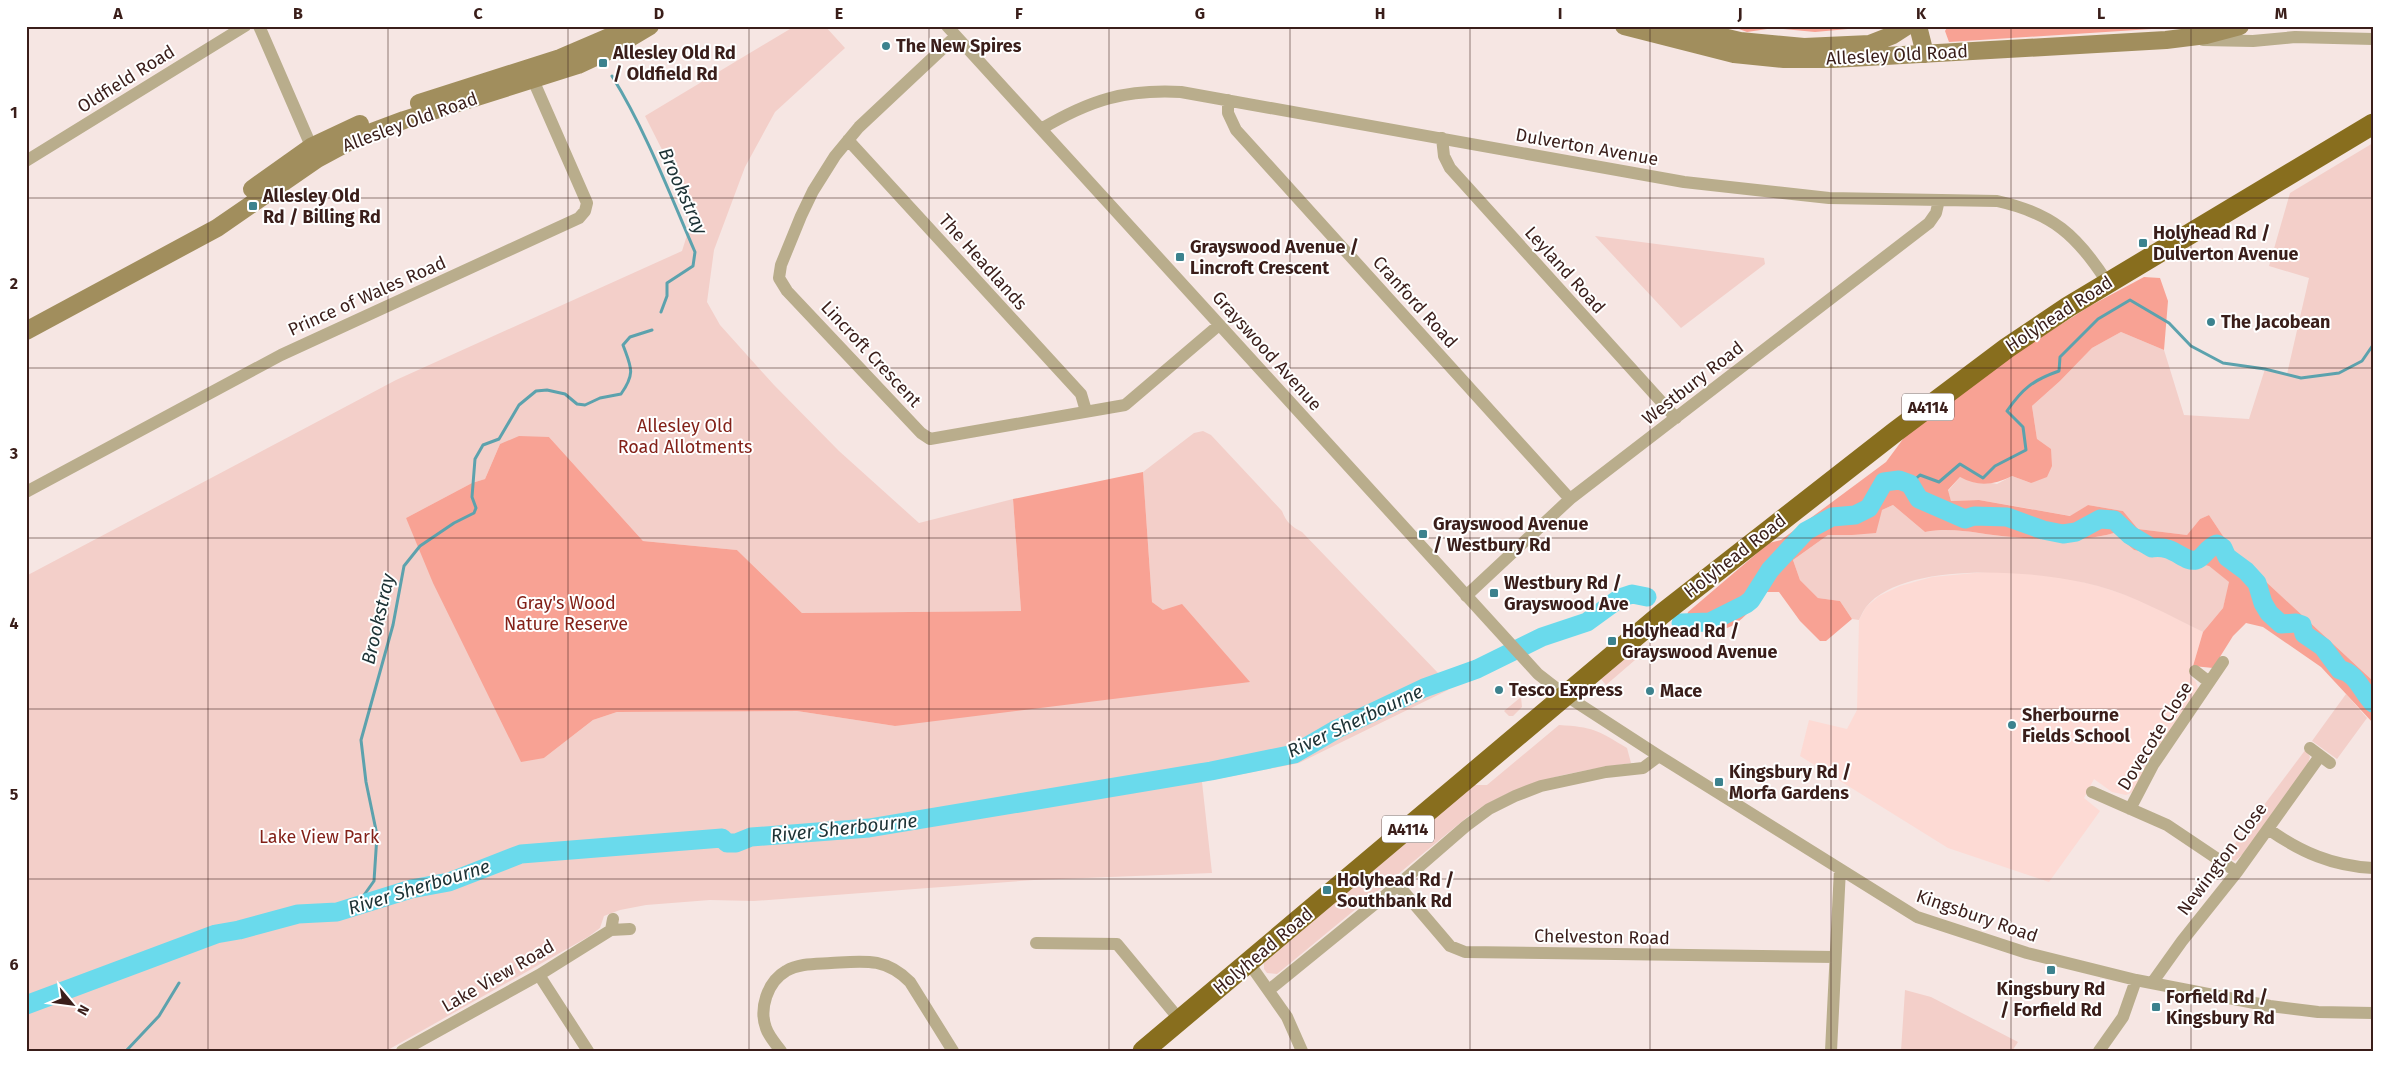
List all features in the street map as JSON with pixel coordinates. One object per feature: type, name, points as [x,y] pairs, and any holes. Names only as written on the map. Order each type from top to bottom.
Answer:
[{"type":"highway","name":"Holyhead Road","points":[[1143,1051],[1670,608],[1980,368],[2035,328],[2107,282],[2373,124]]},
{"type":"main road","name":"Allesley Old Road","points":[[530,74],[631,26]]},
{"type":"main road","name":"Allesley Old Road","points":[[26,331],[212,218],[352,127],[404,108],[594,58],[650,26]]},
{"type":"main road","name":"Allesley Old Road","points":[[1624,26],[1734,54],[1784,59],[1833,59],[2172,40],[2206,35],[2240,26]]},
{"type":"main road","name":"Allesley Old Road","points":[[1677,26],[1740,41],[1804,47],[1870,44],[1893,35],[1907,26]]},
{"type":"main road","points":[[1918,26],[1925,54]]},
{"type":"main road","name":"Allesley Old Road","points":[[26,319],[90,291]]},
{"type":"street","name":"Oldfield Road","points":[[26,161],[245,26]]},
{"type":"street","points":[[259,26],[314,152]]},
{"type":"street","name":"Grayswood Avenue","points":[[951,31],[1538,674],[1565,695]]},
{"type":"street","name":"Lincroft Crescent","points":[[951,31],[848,140],[813,191],[785,255],[779,278],[787,291],[921,433],[930,439],[1125,405],[1220,324]]},
{"type":"street","name":"Allesley Old Road","points":[[2172,40],[2254,41],[2295,37],[2373,39]]},
{"type":"street","name":"Prince of Wales Road","points":[[26,492],[280,355],[579,218],[585,211],[587,203],[530,74]]},
{"type":"street","name":"Dulverton Avenue","points":[[1041,129],[1072,111],[1089,104],[1133,92],[1181,92],[1632,173],[1746,190],[1830,198],[1996,201],[2024,208],[2046,217],[2079,242],[2107,282]]},
{"type":"street","name":"Cranford Road","points":[[1228,100],[1228,114],[1236,130],[1570,499]]},
{"type":"street","name":"Leyland Road","points":[[1442,138],[1444,156],[1450,168],[1676,418]]},
{"type":"street","name":"The Headlands","points":[[848,140],[1081,394],[1086,411]]},
{"type":"street","name":"Westbury Road","points":[[1466,596],[1570,499],[1930,223],[1936,213],[1939,200]]},
{"type":"street","name":"Dovecote Close","points":[[2130,808],[2153,765],[2223,662]]},
{"type":"street","name":"Dovecote Close","points":[[2196,671],[2209,682]]},
{"type":"street","name":"Kingsbury Road","points":[[1565,695],[1906,911],[1937,924],[2027,953],[2136,980],[2275,1006],[2318,1012],[2373,1014]]},
{"type":"street","name":"Newington Close","points":[[2152,983],[2268,829],[2325,760],[2310,748]]},
{"type":"street","points":[[1269,990],[1489,809],[1515,796],[1565,780],[1643,768],[1649,766],[1659,756]]},
{"type":"street","points":[[2092,792],[2167,825],[2237,872]]},
{"type":"street","points":[[2268,829],[2294,847],[2325,860],[2357,867],[2373,868]]},
{"type":"street","points":[[1831,1051],[1840,869]]},
{"type":"street","name":"Chelveston Road","points":[[1398,885],[1450,946],[1465,952],[1835,957]]},
{"type":"street","name":"Lake View Road","points":[[402,1051],[539,975],[612,924],[630,929]]},
{"type":"street","points":[[1036,943],[1117,944],[1180,1020]]},
{"type":"street","points":[[781,1051],[769,1035],[763,1011],[769,990],[779,976],[786,970],[803,966],[859,961],[889,966],[903,975],[910,982],[953,1051]]},
{"type":"street","points":[[1249,963],[1287,1017],[1302,1051]]},
{"type":"street","points":[[539,975],[588,1051]]},
{"type":"street","points":[[2099,1051],[2124,1017],[2136,980]]},
{"type":"shaded area","name":"Sherbourne Fields School","points":[[1996,571],[2057,576],[2099,586],[2141,600],[2203,632],[2190,676],[2196,682],[2199,691],[2133,792],[2126,795],[2112,792],[2094,779],[2084,798],[2100,811],[2049,882],[1948,848],[1800,756],[1809,720],[1847,729],[1857,710],[1859,620],[1866,607],[1879,596],[1900,586],[1932,577]]},
{"type":"green space","name":"Lake View Park","points":[[795,26],[825,26],[845,48],[775,112],[745,167],[714,250],[707,302],[720,325],[774,385],[839,451],[919,523],[1013,499],[1021,611],[802,613],[737,550],[643,541],[549,437],[500,444],[485,479],[472,483],[406,518],[544,758],[593,720],[617,712],[797,711],[895,726],[1163,610],[1152,602],[1143,472],[1194,433],[1203,431],[1211,435],[1282,511],[1290,524],[1302,532],[1439,674],[1448,690],[1299,763],[1202,782],[1212,873],[1034,880],[754,901],[710,900],[646,905],[620,910],[604,916],[600,928],[588,937],[386,1051],[26,1051],[26,576],[396,380],[682,251],[694,213],[645,116]]},
{"type":"green space","points":[[1731,26],[1881,26],[1815,32],[1774,28],[1747,32]]},
{"type":"green space","points":[[1948,26],[2198,26],[1949,42],[1945,31]]},
{"type":"green space","points":[[2373,143],[2373,681],[2249,566],[2229,545],[2209,515],[2200,519],[2187,535],[2138,529],[2123,511],[2088,505],[2071,516],[1979,500],[1951,501],[1948,491],[1960,477],[1997,484],[2012,476],[2031,483],[2037,439],[2032,406],[2092,348],[2121,332],[2164,350],[2184,415],[2249,419],[2265,369],[2287,374],[2309,278],[2269,266],[2290,193]]},
{"type":"green space","points":[[1595,236],[1764,258],[1765,264],[1681,328]]},
{"type":"green space","points":[[2144,277],[2160,278],[2168,301],[2164,350],[2121,332],[2092,348],[2032,406],[2037,439],[2051,449],[2052,466],[2047,477],[2031,483],[2012,476],[1986,484],[1960,477],[1948,490],[1951,501],[1979,500],[2070,516],[2088,505],[2123,511],[2138,529],[2187,535],[2200,519],[2209,515],[2229,545],[2249,566],[2373,681],[2373,723],[2321,667],[2263,627],[2246,623],[2233,636],[2213,668],[2193,666],[2203,632],[2223,608],[2229,582],[2209,566],[2134,550],[2114,533],[2090,538],[2064,540],[2012,537],[1958,530],[1925,532],[1893,505],[1882,510],[1876,533],[1828,535],[1793,560],[1800,580],[1818,598],[1840,601],[1852,619],[1826,641],[1820,641],[1800,621],[1779,592],[1767,592],[1740,621],[1722,630],[1699,631],[1683,628],[1688,612],[1769,543],[1781,540],[1886,462],[1909,431],[2000,363],[2090,306]]},
{"type":"green space","name":"Gray's Wood Nature Reserve","points":[[519,436],[549,437],[643,541],[737,550],[802,613],[1021,611],[1013,499],[1143,472],[1152,602],[1163,610],[1182,604],[1250,682],[895,726],[797,711],[617,712],[593,720],[544,758],[521,762],[433,583],[406,518],[472,483],[485,479],[500,444]]},
{"type":"green space","points":[[1893,505],[1925,532],[1958,530],[2012,537],[2064,540],[2090,538],[2114,533],[2134,550],[2209,566],[2230,582],[2223,608],[2203,632],[2138,600],[2098,586],[2045,576],[1977,572],[1943,575],[1911,581],[1885,591],[1866,607],[1859,620],[1852,619],[1840,601],[1818,598],[1800,580],[1793,560],[1828,535],[1852,535],[1882,510]]},
{"type":"green space","points":[[1638,648],[1642,654],[1606,685],[1601,679]]},
{"type":"green space","points":[[2346,694],[2367,718],[2337,759],[2312,741]]},
{"type":"green space","points":[[1521,697],[1522,707],[1513,716],[1509,716],[1504,711]]},
{"type":"green space","points":[[1559,725],[1595,730],[1627,748],[1631,763],[1548,779],[1528,785],[1490,802],[1471,814],[1277,974],[1267,973],[1264,969],[1264,963],[1474,785],[1487,785]]},
{"type":"green space","points":[[2306,749],[2310,757],[2307,767],[2243,854],[2235,861],[2225,857]]},
{"type":"green space","points":[[1905,990],[1931,997],[2018,1042],[2012,1051],[1901,1051]]},
{"type":"waterway","name":"Brookstray","points":[[612,76],[636,118],[695,252],[693,266],[667,283],[667,296],[661,312]]},
{"type":"waterway","points":[[1910,484],[1920,475],[1939,482],[1960,464],[1983,478],[1995,466],[2026,450],[2023,427],[2007,411],[2029,386],[2059,371],[2060,357],[2098,319],[2130,300],[2169,323],[2191,346],[2223,363],[2265,369],[2301,378],[2339,373],[2362,361],[2373,345]]},
{"type":"waterway","name":"Brookstray","points":[[357,905],[374,881],[377,835],[366,782],[361,740],[393,625],[404,566],[420,546],[454,523],[474,513],[476,508],[472,497],[475,459],[483,445],[499,439],[519,405],[536,391],[547,390],[565,394],[577,404],[585,405],[600,398],[621,394],[629,381],[631,370],[623,345],[630,337],[652,330]]},
{"type":"waterway","name":"River Sherbourne","points":[[1681,623],[1710,622],[1746,604],[1751,600],[1770,570],[1806,531],[1832,517],[1855,515],[1869,508],[1884,482],[1899,480],[1910,484],[1919,499],[1965,519],[1974,516],[2007,517],[2043,530],[2063,534],[2076,532],[2100,519],[2114,520],[2130,535],[2152,548],[2166,549],[2192,560],[2199,559],[2217,544],[2223,548],[2227,557],[2246,571],[2257,583],[2263,603],[2269,613],[2281,624],[2296,623],[2302,625],[2304,634],[2323,647],[2340,670],[2355,678],[2373,703]]},
{"type":"waterway","name":"River Sherbourne","points":[[26,1005],[216,934],[239,930],[298,914],[337,912],[411,889],[449,882],[521,854],[722,838],[727,843],[736,843],[751,837],[869,828],[1211,771],[1294,754],[1337,729],[1424,688],[1477,669],[1542,637],[1587,622],[1620,598],[1632,594],[1647,597]]},
{"type":"waterway","name":"River Sherbourne","points":[[126,1051],[159,1016],[179,983]]},
{"type":"place","name":"The New Spires","points":[[886,46]]},
{"type":"place","name":"Allesley Old Rd / Oldfield Rd","points":[[603,63]]},
{"type":"place","name":"Allesley Old Rd / Billing Rd","points":[[253,206]]},
{"type":"place","name":"Holyhead Rd / Dulverton Avenue","points":[[2143,243]]},
{"type":"place","name":"Grayswood Avenue / Lincroft Crescent","points":[[1180,257]]},
{"type":"place","name":"The Jacobean","points":[[2211,322]]},
{"type":"place","name":"Grayswood Avenue / Westbury Rd","points":[[1423,534]]},
{"type":"place","name":"Westbury Rd / Grayswood Ave","points":[[1494,593]]},
{"type":"place","name":"Holyhead Rd / Grayswood Avenue","points":[[1612,641]]},
{"type":"place","name":"Tesco Express","points":[[1499,690]]},
{"type":"place","name":"Mace","points":[[1650,691]]},
{"type":"place","name":"Sherbourne Fields School","points":[[2012,725]]},
{"type":"place","name":"Kingsbury Rd / Morfa Gardens","points":[[1719,782]]},
{"type":"place","name":"Holyhead Rd / Southbank Rd","points":[[1327,890]]},
{"type":"place","name":"Kingsbury Rd / Forfield Rd","points":[[2051,970]]},
{"type":"place","name":"Forfield Rd / Kingsbury Rd","points":[[2156,1007]]},
{"type":"park label","name":"Allesley Old Road Allotments","points":[[685,436]]}]
